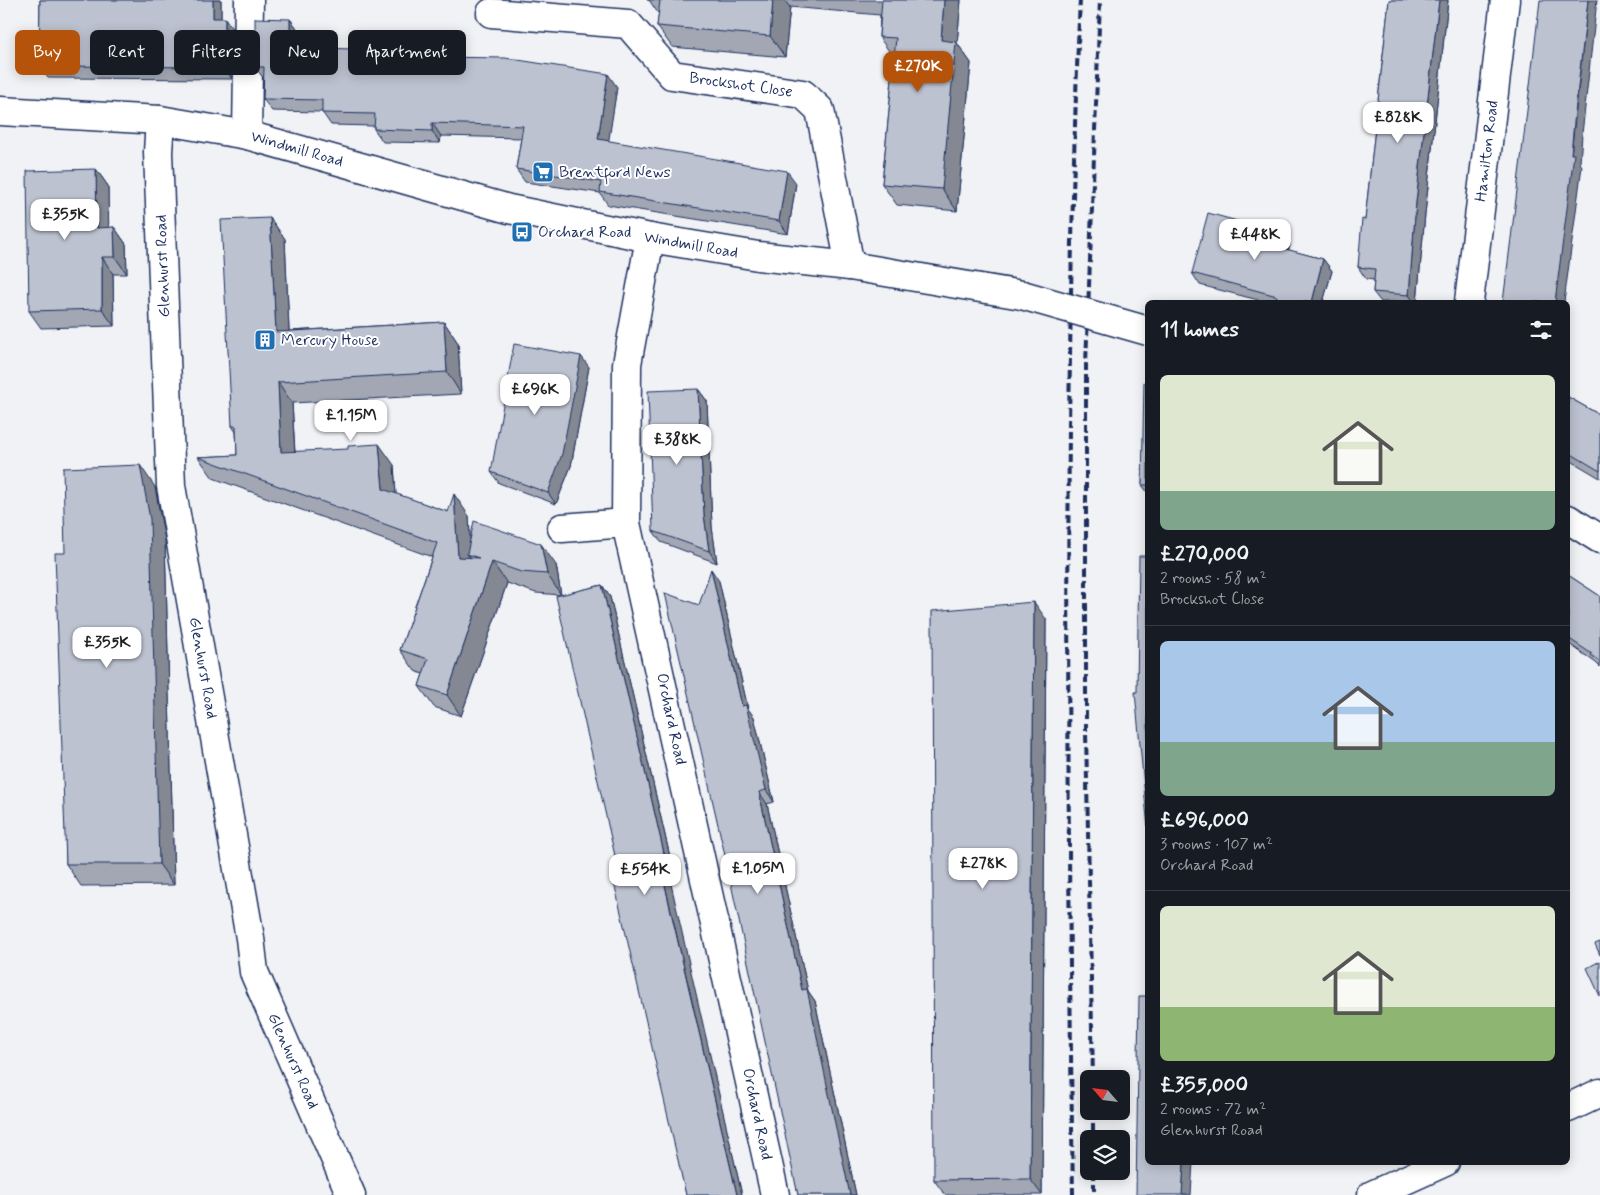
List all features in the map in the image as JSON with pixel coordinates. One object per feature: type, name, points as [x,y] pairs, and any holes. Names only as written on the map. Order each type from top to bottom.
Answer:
[{"type":"street","points":[[247,135],[249,0]]},
{"type":"street","name":"Hamilton Road","points":[[1469,300],[1505,0]]},
{"type":"street","name":"Brockshot Close","points":[[490,13],[628,24],[672,75],[803,94],[820,110],[850,266]]},
{"type":"street","name":"Windmill Road","points":[[0,111],[160,120],[247,135],[509,209],[650,238],[758,256],[850,266],[1022,294],[1145,330]]},
{"type":"street","name":"Glenhurst Road","points":[[160,120],[158,152],[171,486],[254,972],[352,1195]]},
{"type":"street","name":"Orchard Road","points":[[650,238],[628,364],[626,524],[647,611],[775,1195]]},
{"type":"street","points":[[1570,520],[1600,539]]},
{"type":"street","points":[[562,528],[626,524]]},
{"type":"street","points":[[1570,1107],[1600,1093]]},
{"type":"street","points":[[1372,1195],[1438,1165]]},
{"type":"building","points":[[40,0],[213,0],[213,18],[225,18],[225,30],[174,30],[174,67],[164,67],[164,30],[90,30],[90,66],[80,66],[80,30],[40,30]]},
{"type":"building","points":[[660,0],[773,0],[770,36],[657,26]]},
{"type":"building","points":[[882,0],[944,0],[941,40],[956,42],[942,189],[882,184],[896,38],[879,37]]},
{"type":"building","points":[[1389,0],[1439,0],[1416,202],[1409,295],[1373,292],[1375,269],[1358,267],[1362,219],[1365,220]]},
{"type":"building","points":[[1540,0],[1588,0],[1571,154],[1574,154],[1555,300],[1503,300]]},
{"type":"building","points":[[255,18],[290,19],[290,30],[270,30],[270,75],[338,75],[338,49],[348,49],[348,75],[466,75],[466,57],[505,58],[608,74],[598,139],[787,171],[779,221],[600,192],[601,182],[516,169],[523,126],[432,123],[432,131],[374,129],[375,114],[322,113],[322,100],[263,99],[264,67],[260,67],[260,30],[255,30]]},
{"type":"building","points":[[96,169],[97,228],[114,227],[115,257],[102,257],[102,309],[29,311],[27,171]]},
{"type":"building","points":[[1208,213],[1281,233],[1278,247],[1323,259],[1313,300],[1276,300],[1277,296],[1192,273]]},
{"type":"building","points":[[270,218],[276,332],[444,322],[447,372],[278,382],[281,452],[348,449],[348,446],[379,444],[383,489],[448,512],[454,494],[458,557],[479,558],[467,554],[474,521],[541,544],[547,574],[521,572],[492,562],[447,695],[419,686],[428,659],[400,650],[437,543],[198,457],[237,455],[236,426],[232,426],[221,220]]},
{"type":"building","points":[[514,344],[581,356],[562,454],[548,493],[491,472]]},
{"type":"building","points":[[1144,382],[1145,382],[1145,485],[1142,485]]},
{"type":"building","points":[[698,389],[704,515],[709,551],[653,531],[648,391]]},
{"type":"building","points":[[1570,398],[1600,415],[1600,471],[1570,453]]},
{"type":"building","points":[[140,465],[150,519],[159,864],[66,864],[55,553],[65,553],[63,468]]},
{"type":"building","points":[[1139,556],[1145,556],[1145,797],[1135,692],[1137,692]]},
{"type":"building","points":[[711,569],[742,706],[746,705],[766,790],[759,792],[802,990],[807,989],[850,1195],[798,1195],[724,851],[665,593],[699,605]]},
{"type":"building","points":[[1570,576],[1600,596],[1600,662],[1592,654],[1570,639]]},
{"type":"building","points":[[602,585],[665,858],[659,859],[737,1195],[686,1195],[611,871],[618,869],[556,596]]},
{"type":"building","points":[[1034,602],[1030,1179],[934,1180],[932,611]]},
{"type":"building","points":[[1600,942],[1600,955],[1595,944]]},
{"type":"building","points":[[1600,961],[1600,996],[1587,968]]},
{"type":"building","points":[[1139,996],[1145,996],[1145,1165],[1184,1165],[1182,1195],[1136,1195]]},
{"type":"railway","points":[[1073,1195],[1070,1003],[1068,522],[1073,213],[1080,0]]},
{"type":"railway","points":[[1093,1070],[1086,732],[1086,364],[1100,0]]},
{"type":"railway","points":[[1093,1120],[1093,1130]]},
{"type":"railway","points":[[1094,1180],[1094,1195]]},
{"type":"place","name":"Brentford News","points":[[543,172]]},
{"type":"place","name":"Orchard Road","points":[[522,232]]},
{"type":"place","name":"Mercury House","points":[[265,340]]}]
